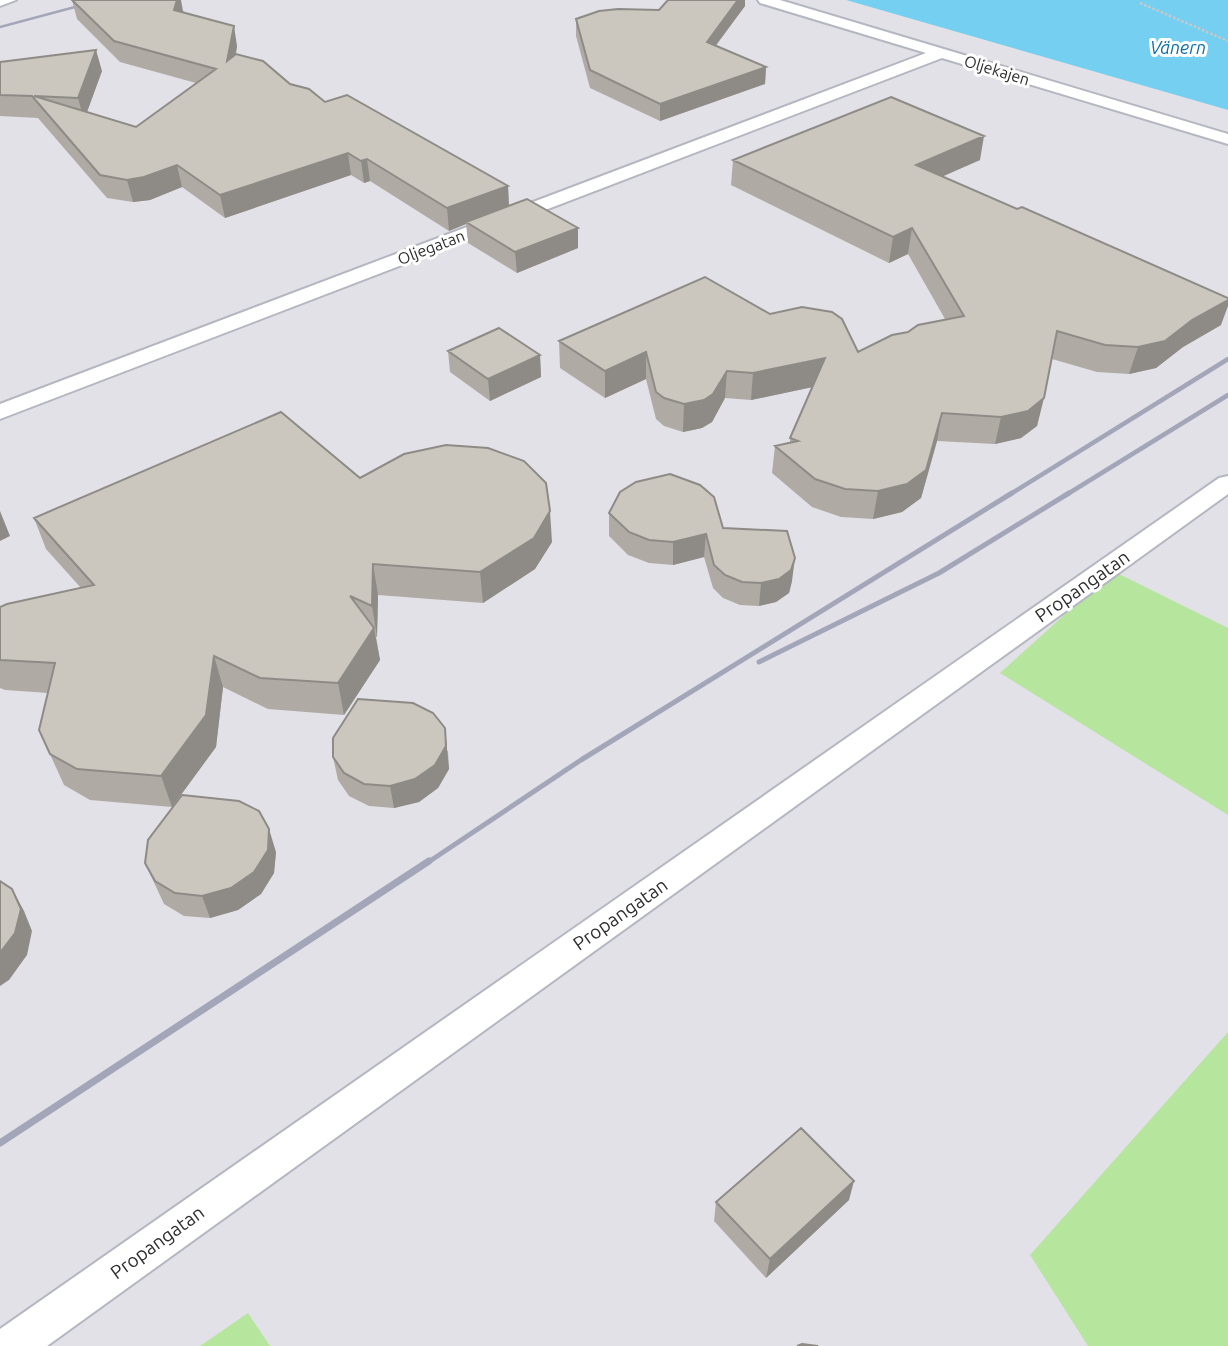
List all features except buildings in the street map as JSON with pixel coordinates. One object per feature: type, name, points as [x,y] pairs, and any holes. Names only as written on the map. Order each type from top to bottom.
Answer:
[{"type":"lane","points":[[0,2],[9,0]]},
{"type":"lane","name":"Oljekajen","points":[[765,0],[1228,138]]},
{"type":"lane","name":"Oljegatan","points":[[0,412],[941,53]]},
{"type":"lane","name":"Propangatan","points":[[12,1346],[1228,483]]},
{"type":"path","points":[[1140,3],[1228,41]]},
{"type":"shaded area","points":[[0,0],[846,0],[1228,110],[1228,1346],[0,1346]]},
{"type":"green space","points":[[1113,571],[1228,628],[1228,815],[1000,673]]},
{"type":"green space","points":[[1228,1032],[1228,1346],[1088,1346],[1030,1255]]},
{"type":"green space","points":[[248,1313],[270,1346],[200,1346]]},
{"type":"water","name":"Vänern","points":[[846,0],[1228,0],[1228,110]]},
{"type":"railway","points":[[0,27],[101,0]]},
{"type":"railway","points":[[1009,495],[1228,359]]},
{"type":"railway","points":[[1066,495],[1228,395]]},
{"type":"railway","points":[[427,863],[581,760],[1012,493]]},
{"type":"railway","points":[[759,662],[939,573],[1069,493]]},
{"type":"railway","points":[[0,1143],[429,861]]}]
